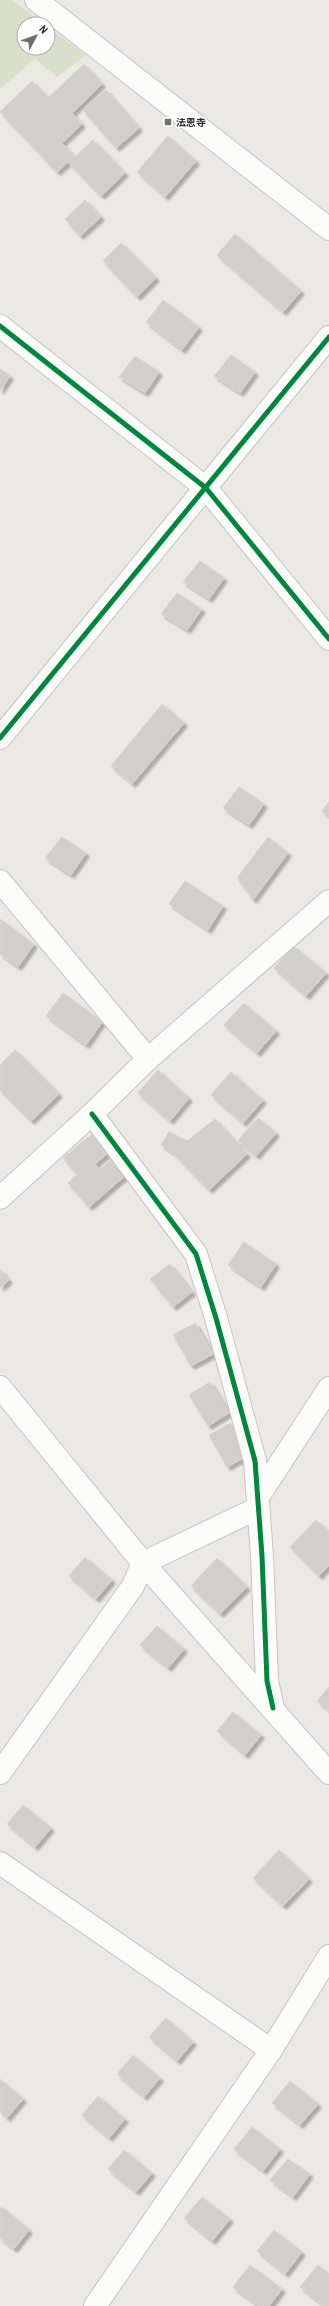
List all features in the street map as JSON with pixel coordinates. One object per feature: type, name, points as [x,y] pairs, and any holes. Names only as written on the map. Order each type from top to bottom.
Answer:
[{"type":"street","points":[[36,0],[329,230]]},
{"type":"street","points":[[0,326],[206,488],[329,639]]},
{"type":"street","points":[[0,738],[329,338]]},
{"type":"street","points":[[0,881],[148,1059]]},
{"type":"street","points":[[0,1198],[92,1114],[148,1059],[329,901]]},
{"type":"street","points":[[92,1114],[196,1254],[255,1461],[262,1556],[267,1680],[273,1708]]},
{"type":"street","points":[[0,1387],[143,1563],[329,1773]]},
{"type":"street","points":[[0,1773],[133,1586],[143,1563],[258,1502],[329,1388]]},
{"type":"street","points":[[0,1863],[271,2050]]},
{"type":"street","points":[[95,2306],[271,2050],[329,1956]]},
{"type":"green space","points":[[0,0],[12,0],[33,16],[16,16],[16,56],[56,56],[56,33],[86,55],[57,77],[35,59],[0,89]]},
{"type":"building","points":[[84,64],[102,84],[72,113],[82,124],[62,143],[75,157],[93,140],[125,173],[101,196],[68,162],[57,172],[0,112],[32,81],[48,98]]},
{"type":"building","points":[[106,90],[139,128],[116,148],[83,110]]},
{"type":"building","points":[[168,136],[196,161],[165,197],[137,172]]},
{"type":"building","points":[[85,200],[101,217],[80,236],[65,219]]},
{"type":"building","points":[[235,234],[301,291],[283,312],[217,255]]},
{"type":"building","points":[[121,243],[156,278],[137,297],[103,261]]},
{"type":"building","points":[[163,300],[199,327],[182,350],[146,322]]},
{"type":"building","points":[[231,355],[255,372],[240,393],[214,376]]},
{"type":"building","points":[[135,356],[159,372],[145,393],[119,377]]},
{"type":"building","points":[[0,369],[10,376],[0,391]]},
{"type":"building","points":[[200,561],[224,578],[209,599],[183,582]]},
{"type":"building","points":[[177,593],[202,609],[187,630],[161,614]]},
{"type":"building","points":[[162,704],[184,723],[132,784],[111,766]]},
{"type":"building","points":[[239,787],[264,804],[249,825],[223,808]]},
{"type":"building","points":[[329,802],[329,816],[322,811]]},
{"type":"building","points":[[62,837],[86,853],[71,875],[45,858]]},
{"type":"building","points":[[268,837],[288,853],[253,900],[237,878]]},
{"type":"building","points":[[185,881],[223,906],[208,930],[169,904]]},
{"type":"building","points":[[0,919],[34,944],[18,967],[0,954]]},
{"type":"building","points":[[294,946],[326,973],[306,996],[274,968]]},
{"type":"building","points":[[63,993],[102,1022],[86,1045],[46,1016]]},
{"type":"building","points":[[244,1003],[276,1031],[257,1053],[224,1025]]},
{"type":"building","points":[[15,1050],[59,1094],[31,1121],[0,1090],[0,1065]]},
{"type":"building","points":[[158,1070],[189,1098],[170,1121],[138,1093]]},
{"type":"building","points":[[231,1072],[263,1100],[243,1123],[211,1095]]},
{"type":"building","points":[[258,1118],[276,1133],[256,1156],[238,1140]]},
{"type":"building","points":[[215,1119],[247,1154],[209,1190],[173,1153],[161,1145],[169,1132],[187,1141]]},
{"type":"building","points":[[92,1134],[108,1153],[95,1164],[100,1170],[112,1159],[126,1175],[89,1207],[68,1183],[77,1175],[63,1158]]},
{"type":"building","points":[[244,1242],[276,1264],[261,1287],[228,1265]]},
{"type":"building","points":[[170,1264],[192,1292],[173,1307],[150,1279]]},
{"type":"building","points":[[0,1269],[9,1280],[0,1288]]},
{"type":"building","points":[[195,1323],[213,1354],[191,1366],[173,1335]]},
{"type":"building","points":[[210,1382],[229,1413],[208,1426],[189,1395]]},
{"type":"building","points":[[231,1423],[249,1455],[227,1467],[209,1435]]},
{"type":"building","points":[[316,1520],[329,1532],[329,1565],[319,1576],[290,1547]]},
{"type":"building","points":[[85,1557],[112,1580],[96,1599],[69,1576]]},
{"type":"building","points":[[217,1558],[247,1587],[220,1614],[191,1586]]},
{"type":"building","points":[[157,1626],[184,1649],[168,1668],[140,1645]]},
{"type":"building","points":[[329,1687],[329,1711],[317,1701]]},
{"type":"building","points":[[233,1712],[261,1735],[245,1755],[217,1731]]},
{"type":"building","points":[[23,1805],[51,1828],[35,1847],[7,1824]]},
{"type":"building","points":[[279,1850],[309,1879],[283,1906],[253,1878]]},
{"type":"building","points":[[166,2018],[193,2042],[177,2061],[149,2037]]},
{"type":"building","points":[[133,2055],[160,2078],[144,2097],[117,2074]]},
{"type":"building","points":[[0,2079],[23,2099],[7,2118],[0,2112]]},
{"type":"building","points":[[290,2081],[318,2104],[300,2125],[272,2103]]},
{"type":"building","points":[[98,2096],[125,2119],[109,2138],[82,2115]]},
{"type":"building","points":[[252,2127],[280,2149],[263,2171],[234,2149]]},
{"type":"building","points":[[124,2150],[152,2173],[136,2192],[108,2169]]},
{"type":"building","points":[[288,2159],[310,2174],[293,2197],[270,2180]]},
{"type":"building","points":[[202,2197],[230,2219],[212,2241],[184,2218]]},
{"type":"building","points":[[2,2207],[29,2230],[14,2249],[0,2238],[0,2209]]},
{"type":"building","points":[[274,2230],[302,2252],[285,2274],[257,2251]]},
{"type":"building","points":[[250,2265],[282,2289],[269,2306],[259,2306],[233,2287]]},
{"type":"building","points":[[318,2265],[329,2275],[329,2306],[324,2306],[300,2287]]},
{"type":"cycle path","points":[[0,326],[206,488],[329,639]]},
{"type":"cycle path","points":[[0,738],[329,337]]},
{"type":"cycle path","points":[[92,1114],[196,1254],[216,1318],[255,1461],[262,1556],[267,1681],[273,1708]]},
{"type":"place","name":"法恩寺","points":[[168,122]]}]
